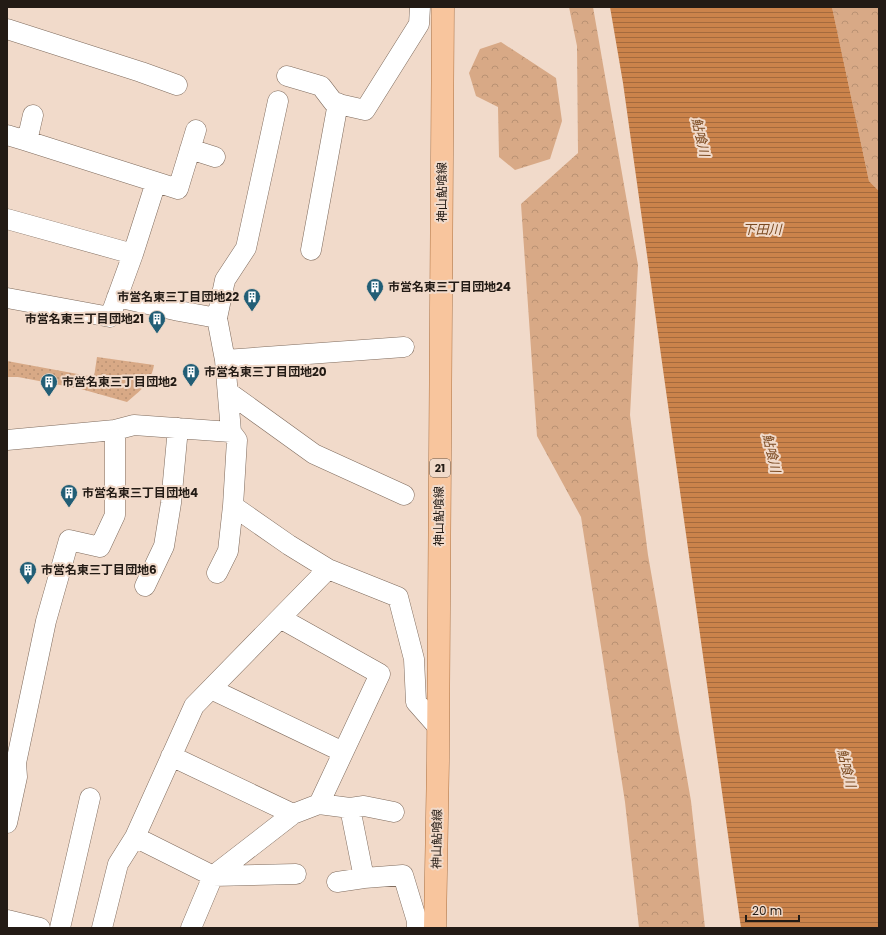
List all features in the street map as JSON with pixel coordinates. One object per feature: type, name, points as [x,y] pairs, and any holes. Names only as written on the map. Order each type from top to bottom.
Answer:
[{"type":"main road","name":"神山鮎喰線","points":[[435,928],[438,728],[443,7]]},
{"type":"street","points":[[287,76],[321,86],[334,102],[338,104],[364,110],[419,24],[420,7]]},
{"type":"street","points":[[7,29],[57,54],[138,80],[177,85]]},
{"type":"street","points":[[217,573],[228,550],[233,506],[236,440],[231,432],[225,360],[217,318],[225,280],[246,248],[278,101]]},
{"type":"street","points":[[311,250],[338,104]]},
{"type":"street","points":[[27,141],[33,115]]},
{"type":"street","points":[[7,135],[178,189],[196,130]]},
{"type":"street","points":[[190,149],[216,157]]},
{"type":"street","points":[[7,298],[110,317],[133,254],[156,182]]},
{"type":"street","points":[[7,219],[32,219],[105,239],[133,254]]},
{"type":"street","points":[[118,298],[179,312],[217,318]]},
{"type":"street","points":[[225,360],[404,347]]},
{"type":"street","points":[[228,392],[314,454],[404,495]]},
{"type":"street","points":[[7,440],[115,430],[134,425],[231,432]]},
{"type":"street","points":[[145,586],[164,546],[171,503],[178,428]]},
{"type":"street","points":[[7,824],[17,777],[16,763],[46,621],[69,540],[100,547],[115,514],[115,430]]},
{"type":"street","points":[[233,506],[289,545],[328,569],[398,597],[414,659],[416,702],[438,728]]},
{"type":"street","points":[[102,928],[118,864],[135,837],[194,706],[328,569]]},
{"type":"street","points":[[280,618],[380,674],[319,804]]},
{"type":"street","points":[[211,689],[343,752]]},
{"type":"street","points":[[171,756],[293,814]]},
{"type":"street","points":[[60,928],[90,798]]},
{"type":"street","points":[[191,928],[213,876],[293,814],[319,804],[350,808],[364,806],[394,812]]},
{"type":"street","points":[[350,808],[364,878]]},
{"type":"street","points":[[135,837],[213,876],[296,874]]},
{"type":"street","points":[[337,882],[403,875],[417,921],[417,928]]},
{"type":"street","points":[[10,923],[40,928]]},
{"type":"green space","points":[[569,7],[593,7],[638,265],[630,415],[648,555],[691,801],[705,928],[639,928],[625,802],[581,517],[537,436],[521,204],[578,153],[577,46]]},
{"type":"green space","points":[[832,7],[879,7],[879,191],[869,181]]},
{"type":"green space","points":[[501,42],[556,78],[562,121],[550,159],[515,170],[499,157],[498,107],[476,96],[469,73],[480,49]]},
{"type":"green space","points":[[97,357],[154,365],[153,371],[148,382],[127,402],[81,389],[18,377],[7,377],[7,361],[94,377]]},
{"type":"water","name":"下田川","points":[[610,7],[832,7],[869,181],[879,191],[879,928],[741,928],[623,83]]},
{"type":"place","name":"市営名東三丁目団地24","points":[[375,302]]},
{"type":"place","name":"市営名東三丁目団地22","points":[[252,312]]},
{"type":"place","name":"市営名東三丁目団地21","points":[[157,334]]},
{"type":"place","name":"市営名東三丁目団地20","points":[[191,387]]},
{"type":"place","name":"市営名東三丁目団地2","points":[[49,397]]},
{"type":"place","name":"市営名東三丁目団地4","points":[[69,508]]},
{"type":"place","name":"市営名東三丁目団地6","points":[[28,585]]},
{"type":"water label","name":"鮎喰川","points":[[701,137]]},
{"type":"water label","name":"鮎喰川","points":[[772,453]]},
{"type":"water label","name":"鮎喰川","points":[[847,768]]}]
